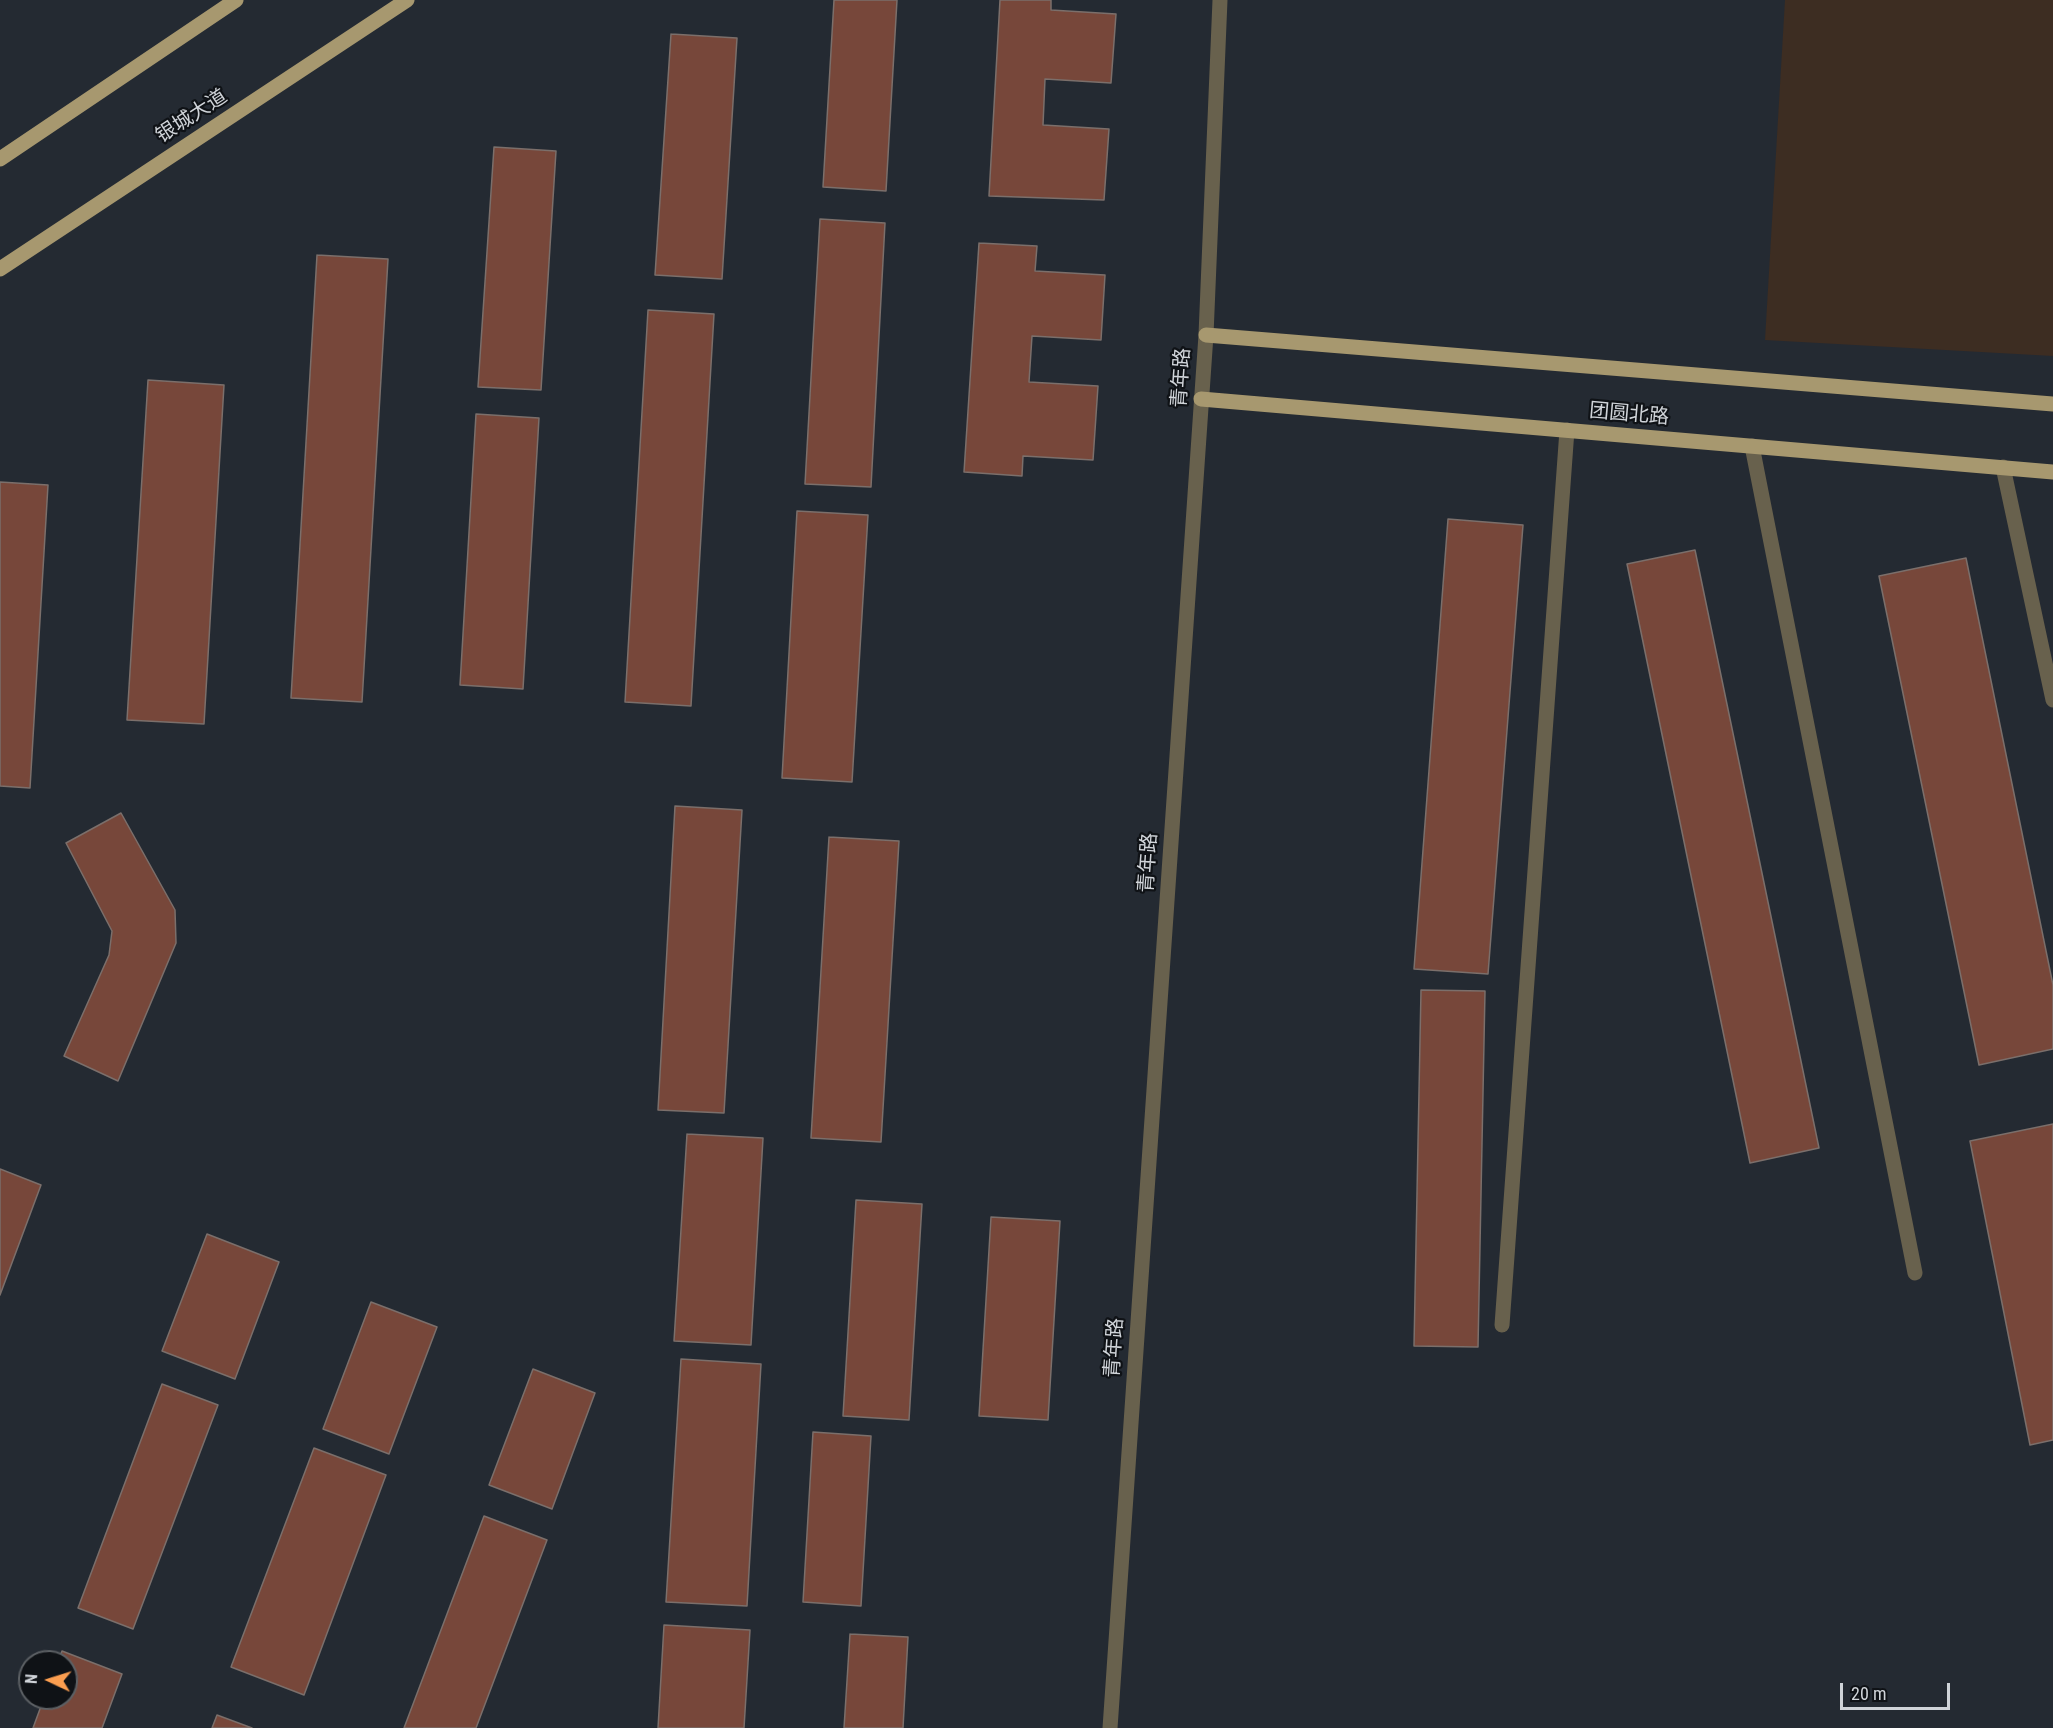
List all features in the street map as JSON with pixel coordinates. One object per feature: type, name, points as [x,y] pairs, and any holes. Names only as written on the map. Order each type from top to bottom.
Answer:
[{"type":"main road","points":[[0,159],[236,0]]},
{"type":"main road","name":"银城大道","points":[[0,269],[407,0]]},
{"type":"main road","points":[[1206,335],[2053,404]]},
{"type":"main road","name":"团圆北路","points":[[1201,399],[2053,472]]},
{"type":"street","name":"青年路","points":[[1110,1728],[1206,335],[1220,0]]},
{"type":"street","points":[[1502,1325],[1567,430]]},
{"type":"street","points":[[1752,446],[1915,1273]]},
{"type":"street","points":[[2003,467],[2053,700]]},
{"type":"shaded area","points":[[1785,0],[2053,0],[2053,356],[1765,340]]},
{"type":"building","points":[[834,0],[897,0],[886,191],[823,187]]},
{"type":"building","points":[[1000,0],[1051,0],[1051,10],[1116,14],[1111,83],[1045,79],[1043,125],[1109,129],[1104,200],[989,196]]},
{"type":"building","points":[[671,34],[737,38],[722,279],[655,275]]},
{"type":"building","points":[[494,147],[556,151],[541,390],[478,387]]},
{"type":"building","points":[[820,219],[885,223],[871,487],[805,484]]},
{"type":"building","points":[[979,243],[1037,246],[1035,271],[1105,275],[1101,340],[1032,336],[1029,382],[1098,386],[1093,460],[1023,456],[1022,476],[964,472]]},
{"type":"building","points":[[317,255],[388,259],[362,702],[291,698]]},
{"type":"building","points":[[648,310],[714,314],[691,706],[625,702]]},
{"type":"building","points":[[148,380],[224,385],[204,724],[127,720]]},
{"type":"building","points":[[476,414],[539,418],[523,689],[460,685]]},
{"type":"building","points":[[0,482],[48,485],[30,788],[0,786]]},
{"type":"building","points":[[797,511],[868,515],[852,782],[782,778]]},
{"type":"building","points":[[1448,519],[1523,525],[1488,974],[1414,969]]},
{"type":"building","points":[[1695,550],[1819,1148],[1750,1163],[1627,564]]},
{"type":"building","points":[[1966,558],[2053,985],[2053,1049],[1979,1065],[1879,576]]},
{"type":"building","points":[[675,806],[742,810],[724,1113],[658,1110]]},
{"type":"building","points":[[121,813],[175,910],[176,943],[118,1081],[64,1056],[109,955],[112,931],[66,843]]},
{"type":"building","points":[[829,837],[899,841],[881,1142],[811,1138]]},
{"type":"building","points":[[1421,990],[1485,991],[1478,1347],[1414,1346]]},
{"type":"building","points":[[2053,1124],[2053,1440],[2030,1445],[1970,1141]]},
{"type":"building","points":[[687,1134],[763,1138],[751,1345],[674,1341]]},
{"type":"building","points":[[0,1169],[41,1185],[0,1295]]},
{"type":"building","points":[[856,1200],[922,1204],[909,1420],[843,1416]]},
{"type":"building","points":[[991,1217],[1060,1221],[1048,1420],[979,1416]]},
{"type":"building","points":[[207,1234],[279,1262],[235,1379],[162,1351]]},
{"type":"building","points":[[371,1302],[437,1327],[389,1454],[323,1429]]},
{"type":"building","points":[[681,1359],[761,1364],[747,1606],[666,1602]]},
{"type":"building","points":[[533,1369],[595,1393],[552,1509],[489,1485]]},
{"type":"building","points":[[162,1384],[218,1405],[133,1629],[78,1608]]},
{"type":"building","points":[[813,1432],[871,1436],[861,1606],[803,1602]]},
{"type":"building","points":[[314,1448],[386,1475],[304,1695],[231,1667]]},
{"type":"building","points":[[484,1516],[547,1540],[476,1728],[404,1728]]},
{"type":"building","points":[[664,1625],[750,1630],[744,1728],[658,1728]]},
{"type":"building","points":[[850,1634],[908,1637],[903,1728],[844,1728]]},
{"type":"building","points":[[78,1657],[122,1674],[102,1728],[33,1728],[40,1710],[78,1710]]},
{"type":"building","points":[[217,1715],[252,1728],[212,1728]]}]
